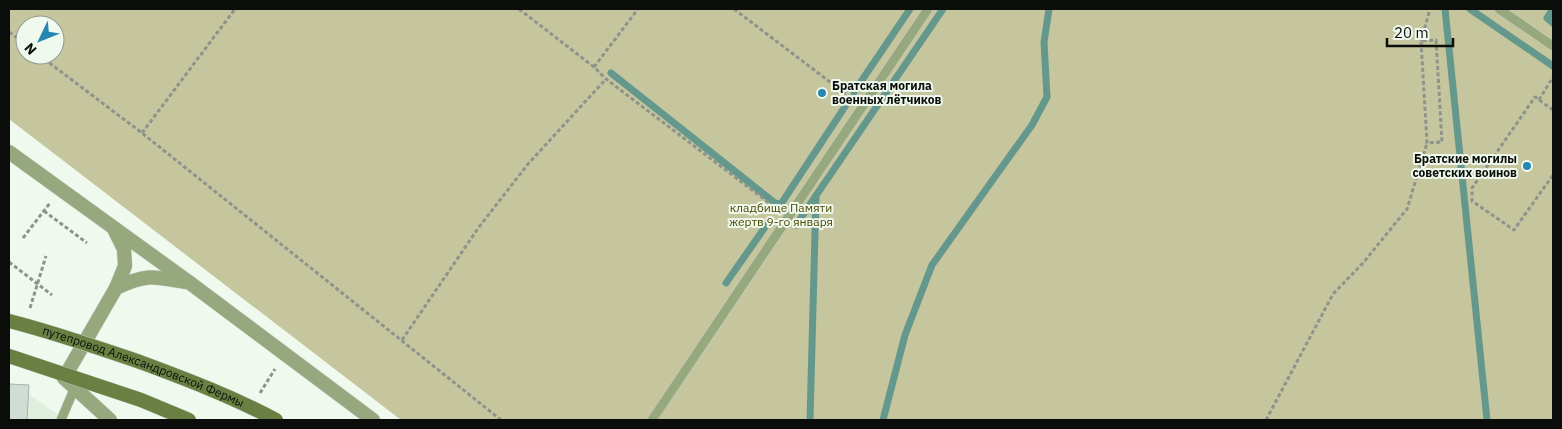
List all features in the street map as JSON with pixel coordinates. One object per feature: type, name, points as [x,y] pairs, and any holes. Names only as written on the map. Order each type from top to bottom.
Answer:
[{"type":"main road","name":"путепровод Александровской Фермы","points":[[9,321],[101,348],[168,372],[250,406],[276,420]]},
{"type":"main road","points":[[9,356],[141,400],[189,420]]},
{"type":"street","points":[[10,155],[190,283],[373,420]]},
{"type":"street","points":[[110,420],[64,378],[116,288],[125,266],[124,249],[113,228]]},
{"type":"street","points":[[116,288],[134,280],[154,276],[190,283]]},
{"type":"lane","points":[[652,420],[928,9]]},
{"type":"lane","points":[[1499,9],[1553,46]]},
{"type":"lane","points":[[9,362],[64,378]]},
{"type":"lane","points":[[61,420],[75,387]]},
{"type":"path","points":[[142,133],[235,9]]},
{"type":"path","points":[[519,9],[594,67],[606,79],[789,218]]},
{"type":"path","points":[[594,67],[638,9]]},
{"type":"path","points":[[734,9],[862,106]]},
{"type":"path","points":[[1266,420],[1333,294],[1363,263],[1407,209],[1427,143],[1421,41],[1430,9]]},
{"type":"path","points":[[1421,41],[1436,40],[1442,142],[1427,143]]},
{"type":"path","points":[[52,65],[142,133],[501,420]]},
{"type":"path","points":[[1539,100],[1553,77]]},
{"type":"path","points":[[402,340],[479,228],[517,178],[606,79]]},
{"type":"path","points":[[1553,110],[1535,97],[1472,188],[1472,201],[1514,230],[1553,175]]},
{"type":"path","points":[[23,238],[60,190]]},
{"type":"path","points":[[44,210],[87,243]]},
{"type":"path","points":[[31,303],[46,256]]},
{"type":"path","points":[[9,262],[52,295]]},
{"type":"shaded area","points":[[9,389],[24,391],[66,420],[9,420]]},
{"type":"green space","name":"кладбище Памяти жертв 9-го января","points":[[9,9],[1553,9],[1553,420],[401,420],[9,119]]},
{"type":"building","points":[[9,384],[29,385],[27,420],[9,420]]},
{"type":"waterway","points":[[854,92],[910,9]]},
{"type":"waterway","points":[[796,225],[943,9]]},
{"type":"waterway","points":[[883,420],[905,335],[932,265],[1032,125],[1047,97],[1044,42],[1049,9]]},
{"type":"waterway","points":[[1445,9],[1487,420]]},
{"type":"waterway","points":[[1470,9],[1553,66]]},
{"type":"waterway","points":[[1553,9],[1547,18],[1553,23]]},
{"type":"waterway","points":[[611,73],[775,203],[781,204],[846,105]]},
{"type":"waterway","points":[[810,420],[816,196]]},
{"type":"waterway","points":[[726,283],[770,220]]},
{"type":"place","name":"Братская могила военных лётчиков","points":[[822,93]]},
{"type":"place","name":"Братские могилы советских воинов","points":[[1527,166]]}]
